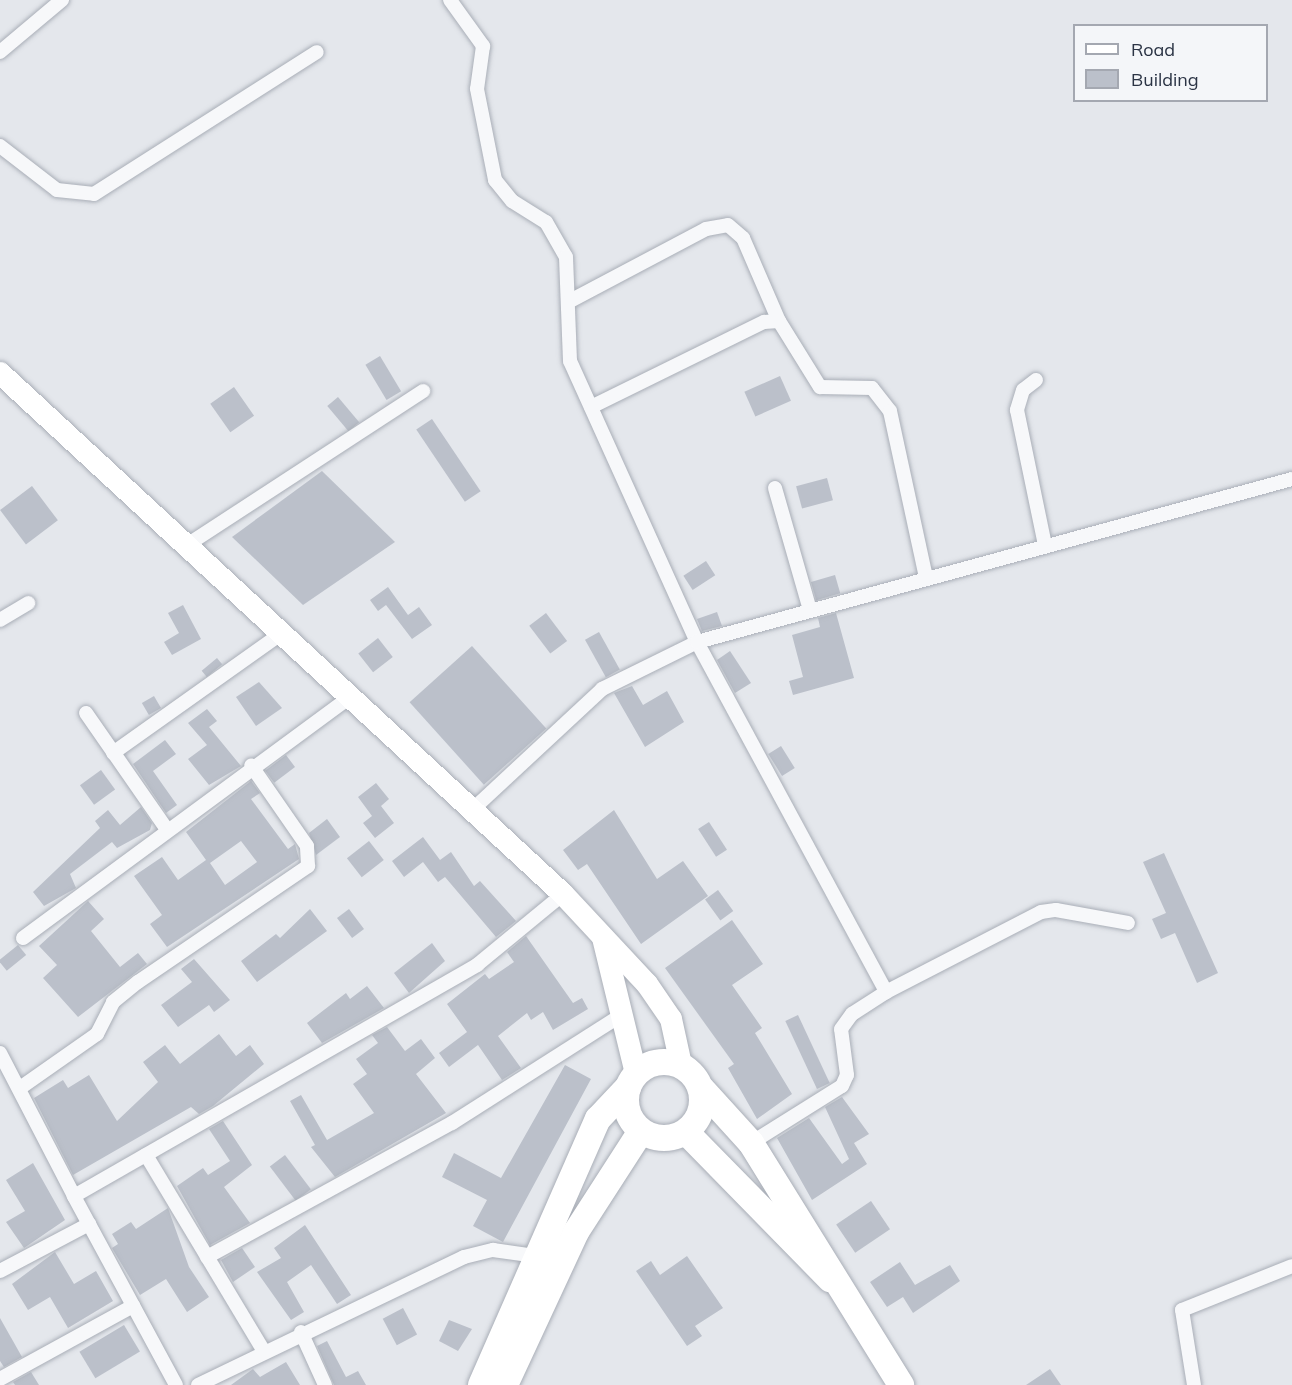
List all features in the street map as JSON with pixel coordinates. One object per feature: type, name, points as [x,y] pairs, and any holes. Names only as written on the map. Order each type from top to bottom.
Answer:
[{"type":"highway","points":[[481,1385],[535,1257],[598,1119],[632,1080],[666,1061],[681,1065],[751,1143],[817,1241],[835,1283],[901,1385]]},
{"type":"highway","points":[[632,1080],[625,1102],[640,1131],[655,1138],[686,1132],[703,1106],[702,1089]]},
{"type":"highway","points":[[505,1385],[576,1232],[640,1131]]},
{"type":"highway","points":[[686,1132],[835,1283]]},
{"type":"main road","points":[[0,373],[352,695],[563,894],[602,934],[670,1019],[681,1065]]},
{"type":"main road","points":[[602,934],[623,1014],[632,1080]]},
{"type":"street","points":[[0,52],[62,0]]},
{"type":"street","points":[[450,0],[483,46],[477,89],[489,165],[500,189],[546,222],[557,238],[570,276],[566,337],[591,407],[697,642],[886,992]]},
{"type":"street","points":[[0,146],[57,190],[94,194],[317,52]]},
{"type":"street","points":[[570,301],[706,229],[728,225],[743,238],[779,321],[820,387],[872,388],[890,411],[926,578]]},
{"type":"street","points":[[591,407],[764,322],[779,321]]},
{"type":"street","points":[[1036,380],[1023,390],[1017,410],[1045,545]]},
{"type":"street","points":[[187,545],[423,391]]},
{"type":"street","points":[[472,810],[602,689],[697,642],[1292,479]]},
{"type":"street","points":[[775,489],[810,610]]},
{"type":"street","points":[[0,620],[28,603]]},
{"type":"street","points":[[113,753],[283,632]]},
{"type":"street","points":[[23,938],[250,765],[352,695]]},
{"type":"street","points":[[86,713],[166,828]]},
{"type":"street","points":[[20,1088],[97,1034],[113,1002],[138,982],[308,866],[307,846],[250,765]]},
{"type":"street","points":[[74,1196],[477,965],[563,894]]},
{"type":"street","points":[[751,1143],[842,1086],[847,1075],[841,1029],[852,1014],[886,992],[1041,912],[1056,910],[1128,923]]},
{"type":"street","points":[[207,1257],[452,1123],[623,1014]]},
{"type":"street","points":[[0,1053],[176,1385]]},
{"type":"street","points":[[146,1155],[263,1350]]},
{"type":"street","points":[[0,1271],[89,1224]]},
{"type":"street","points":[[198,1385],[263,1350],[464,1257],[493,1250],[535,1257]]},
{"type":"street","points":[[1194,1385],[1182,1310],[1292,1266]]},
{"type":"street","points":[[0,1379],[133,1306]]},
{"type":"street","points":[[301,1332],[325,1385]]},
{"type":"building","points":[[380,356],[401,391],[387,400],[365,365]]},
{"type":"building","points":[[780,376],[791,401],[755,417],[744,392]]},
{"type":"building","points":[[234,387],[254,416],[230,432],[210,404]]},
{"type":"building","points":[[338,397],[359,422],[348,431],[327,406]]},
{"type":"building","points":[[432,419],[481,491],[465,502],[416,430]]},
{"type":"building","points":[[322,471],[395,542],[303,605],[232,537]]},
{"type":"building","points":[[827,478],[833,500],[802,508],[796,486]]},
{"type":"building","points":[[32,486],[58,520],[26,544],[0,510]]},
{"type":"building","points":[[706,561],[715,575],[693,590],[683,576]]},
{"type":"building","points":[[835,575],[840,593],[816,600],[811,582]]},
{"type":"building","points":[[388,587],[408,615],[419,607],[432,625],[412,639],[386,605],[378,611],[370,600]]},
{"type":"building","points":[[183,605],[201,639],[172,655],[164,642],[179,633],[168,613]]},
{"type":"building","points":[[717,612],[722,626],[702,631],[697,619]]},
{"type":"building","points":[[546,613],[567,641],[550,654],[529,626]]},
{"type":"building","points":[[836,613],[854,678],[793,695],[789,681],[803,677],[792,635],[820,627],[818,618]]},
{"type":"building","points":[[599,632],[620,670],[606,677],[585,640]]},
{"type":"building","points":[[378,638],[393,657],[373,672],[358,653]]},
{"type":"building","points":[[472,646],[546,728],[484,785],[410,702]]},
{"type":"building","points":[[730,651],[751,683],[735,693],[717,660]]},
{"type":"building","points":[[217,658],[222,664],[207,677],[202,671]]},
{"type":"building","points":[[259,682],[282,708],[256,726],[236,697]]},
{"type":"building","points":[[632,686],[643,705],[667,691],[684,722],[645,747],[614,693]]},
{"type":"building","points":[[154,696],[161,708],[149,715],[142,703]]},
{"type":"building","points":[[207,709],[217,721],[209,727],[241,766],[209,785],[188,759],[207,745],[188,723]]},
{"type":"building","points":[[165,740],[176,754],[153,771],[177,805],[166,813],[133,764]]},
{"type":"building","points":[[781,746],[795,768],[782,776],[768,754]]},
{"type":"building","points":[[286,755],[295,767],[274,783],[265,771]]},
{"type":"building","points":[[101,770],[115,789],[94,805],[80,785]]},
{"type":"building","points":[[251,781],[260,793],[251,799],[288,849],[295,844],[299,859],[167,947],[150,924],[162,915],[134,876],[162,857],[178,880],[206,860],[186,832]],"holes":[[[241,841],[257,862],[225,885],[210,863]]]},
{"type":"building","points":[[376,783],[389,799],[381,806],[394,823],[375,838],[363,823],[372,816],[358,797]]},
{"type":"building","points":[[141,807],[152,823],[150,830],[117,848],[112,842],[70,874],[76,888],[44,906],[33,892],[100,828],[95,821],[108,810],[120,825]]},
{"type":"building","points":[[614,810],[657,879],[683,861],[708,896],[641,944],[587,864],[578,870],[563,850]]},
{"type":"building","points":[[327,819],[340,837],[316,855],[309,833]]},
{"type":"building","points":[[709,822],[727,850],[716,857],[698,829]]},
{"type":"building","points":[[423,837],[440,860],[451,852],[474,886],[480,881],[516,921],[496,937],[445,877],[438,882],[423,862],[404,877],[392,861]]},
{"type":"building","points":[[369,841],[384,860],[362,877],[347,858]]},
{"type":"building","points":[[1164,853],[1218,973],[1197,983],[1175,933],[1161,939],[1152,919],[1166,913],[1143,862]]},
{"type":"building","points":[[718,890],[733,911],[720,920],[705,899]]},
{"type":"building","points":[[88,901],[104,919],[91,931],[120,967],[138,953],[147,964],[78,1017],[43,978],[57,965],[39,946]]},
{"type":"building","points":[[310,909],[327,931],[257,982],[241,961],[276,934],[280,938]]},
{"type":"building","points":[[349,909],[364,929],[352,938],[337,918]]},
{"type":"building","points":[[732,920],[763,964],[732,985],[762,1028],[755,1033],[792,1094],[757,1119],[728,1068],[734,1064],[665,968]]},
{"type":"building","points":[[526,936],[573,1003],[582,998],[588,1009],[553,1030],[543,1012],[531,1020],[527,1013],[498,1036],[521,1068],[502,1080],[478,1045],[449,1067],[439,1053],[467,1032],[447,1004],[485,974],[489,979],[514,962],[507,952]]},
{"type":"building","points":[[432,943],[445,961],[409,993],[394,973]]},
{"type":"building","points":[[18,945],[26,955],[7,971],[0,960]]},
{"type":"building","points":[[194,959],[230,1000],[214,1012],[209,1005],[178,1027],[161,1005],[192,982],[181,969]]},
{"type":"building","points":[[367,986],[384,1008],[322,1043],[307,1023],[346,993],[350,999]]},
{"type":"building","points":[[798,1015],[830,1083],[817,1089],[785,1021]]},
{"type":"building","points":[[387,1027],[405,1051],[421,1039],[435,1058],[416,1074],[446,1113],[335,1177],[311,1147],[315,1145],[290,1101],[301,1095],[327,1140],[374,1113],[353,1084],[367,1074],[356,1059],[378,1043],[372,1035]]},
{"type":"building","points":[[219,1034],[236,1056],[250,1045],[264,1064],[213,1106],[199,1114],[191,1107],[73,1175],[34,1098],[63,1080],[68,1088],[89,1075],[117,1121],[158,1082],[143,1062],[165,1045],[180,1064]]},
{"type":"building","points":[[565,1065],[591,1079],[503,1242],[473,1226],[487,1200],[442,1177],[454,1153],[501,1178]]},
{"type":"building","points":[[842,1097],[869,1134],[854,1143],[867,1164],[812,1200],[777,1138],[809,1118],[842,1164],[849,1159],[825,1107]]},
{"type":"building","points":[[223,1121],[252,1165],[224,1187],[250,1223],[210,1245],[177,1186],[203,1168],[208,1175],[230,1161],[209,1129]]},
{"type":"building","points":[[285,1155],[311,1189],[296,1201],[270,1166]]},
{"type":"building","points":[[33,1163],[65,1220],[24,1248],[6,1222],[25,1211],[6,1180]]},
{"type":"building","points":[[871,1201],[890,1229],[855,1253],[836,1224]]},
{"type":"building","points":[[168,1208],[189,1267],[209,1297],[187,1312],[166,1279],[140,1295],[112,1248],[118,1244],[112,1234],[131,1222],[136,1229]]},
{"type":"building","points":[[305,1225],[351,1295],[337,1304],[311,1265],[287,1282],[304,1312],[291,1320],[257,1272],[281,1258],[274,1248]]},
{"type":"building","points":[[242,1248],[255,1267],[233,1282],[221,1260]]},
{"type":"building","points":[[55,1252],[74,1284],[96,1271],[113,1301],[68,1328],[50,1297],[28,1310],[12,1284]]},
{"type":"building","points":[[687,1256],[723,1308],[695,1326],[702,1336],[687,1346],[636,1271],[651,1261],[660,1275]]},
{"type":"building","points":[[900,1262],[915,1285],[950,1265],[960,1281],[913,1313],[903,1297],[887,1307],[870,1282]]},
{"type":"building","points":[[403,1308],[417,1334],[397,1345],[383,1319]]},
{"type":"building","points":[[0,1318],[22,1357],[4,1367],[0,1361]]},
{"type":"building","points":[[449,1320],[472,1329],[458,1351],[439,1341]]},
{"type":"building","points":[[124,1325],[140,1352],[95,1378],[79,1352]]},
{"type":"building","points":[[327,1341],[346,1377],[358,1371],[366,1385],[334,1385],[317,1346]]},
{"type":"building","points":[[286,1362],[300,1385],[231,1385],[253,1369],[260,1377]]},
{"type":"building","points":[[1050,1369],[1061,1385],[1026,1385]]},
{"type":"building","points":[[31,1372],[39,1385],[15,1385],[13,1382]]}]
